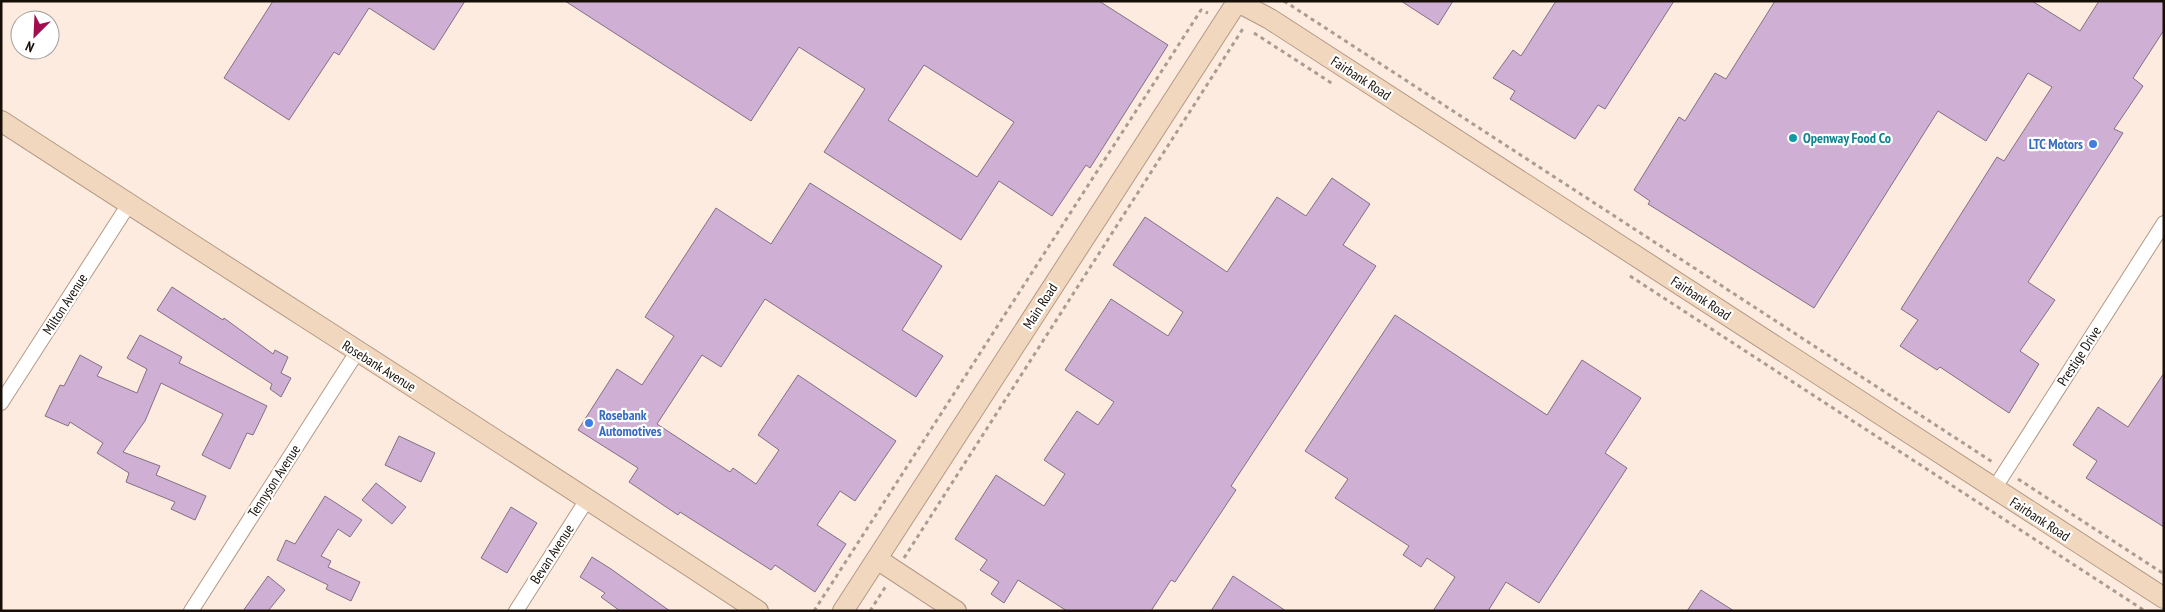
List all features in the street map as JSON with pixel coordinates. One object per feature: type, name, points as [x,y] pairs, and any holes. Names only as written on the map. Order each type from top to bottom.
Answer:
[{"type":"main road","name":"Main Road","points":[[844,611],[1236,1]]},
{"type":"main road","name":"Fairbank Road","points":[[1236,1],[1270,19],[2164,598]]},
{"type":"main road","name":"Rosebank Avenue","points":[[1,121],[357,352],[588,498],[758,611]]},
{"type":"main road","points":[[877,559],[956,611]]},
{"type":"street","name":"Milton Avenue","points":[[1,403],[129,204]]},
{"type":"street","name":"Prestige Drive","points":[[1994,489],[2164,223]]},
{"type":"street","name":"Tennyson Avenue","points":[[191,611],[357,352]]},
{"type":"street","name":"Bevan Avenue","points":[[516,611],[588,498]]},
{"type":"path","points":[[1284,1],[2164,574]]},
{"type":"path","points":[[814,611],[1201,10],[1245,27],[870,611]]},
{"type":"path","points":[[1254,33],[1337,86]]},
{"type":"path","points":[[1627,274],[2145,611]]},
{"type":"building","points":[[273,1],[465,1],[434,50],[369,8],[339,55],[334,52],[289,120],[224,78]]},
{"type":"building","points":[[565,1],[1099,1],[1168,45],[1090,168],[1086,165],[1052,216],[999,181],[961,240],[824,152],[865,89],[799,47],[751,121]],"holes":[[[924,65],[1014,122],[977,177],[888,120]]]},
{"type":"building","points":[[1401,1],[1453,1],[1438,25]]},
{"type":"building","points":[[1556,1],[1674,1],[1605,109],[1598,105],[1575,139],[1510,99],[1515,91],[1493,78],[1513,50],[1521,56]]},
{"type":"building","points":[[1775,1],[2032,1],[2080,31],[2099,1],[2164,1],[2164,30],[2133,78],[2143,86],[2114,129],[2123,133],[2028,282],[2055,300],[2020,351],[2039,364],[2009,413],[1940,367],[1937,370],[1900,346],[1918,320],[1901,309],[1997,157],[2004,161],[2052,87],[2028,73],[1986,141],[1938,111],[1814,308],[1648,204],[1650,201],[1634,190],[1679,117],[1685,121],[1715,73],[1726,79]]},
{"type":"building","points":[[1332,178],[1370,204],[1343,245],[1376,266],[1231,486],[1236,490],[1175,582],[1171,580],[1151,611],[1067,611],[1018,580],[1004,603],[991,594],[999,582],[980,570],[987,560],[955,539],[996,475],[1044,506],[1065,474],[1044,460],[1077,411],[1098,425],[1114,402],[1065,370],[1111,299],[1168,336],[1183,312],[1113,265],[1145,217],[1227,272],[1277,197],[1306,216]]},
{"type":"building","points":[[810,183],[942,266],[902,330],[943,356],[916,397],[765,299],[721,367],[702,355],[657,424],[730,472],[733,468],[756,484],[779,450],[758,435],[798,375],[896,441],[855,501],[840,491],[817,525],[846,544],[815,592],[775,565],[771,570],[680,512],[678,515],[629,482],[638,468],[578,430],[617,369],[642,385],[674,336],[645,317],[716,208],[771,244]]},
{"type":"building","points":[[172,287],[223,320],[224,318],[273,354],[275,350],[288,357],[281,373],[291,378],[281,397],[270,389],[272,384],[157,310]]},
{"type":"building","points":[[1395,315],[1547,415],[1582,360],[1641,398],[1605,453],[1627,468],[1539,603],[1506,582],[1488,611],[1433,611],[1455,577],[1427,558],[1421,567],[1403,555],[1409,546],[1335,498],[1348,479],[1305,451]]},
{"type":"building","points":[[140,335],[182,357],[179,363],[267,406],[253,435],[247,433],[230,469],[202,455],[223,414],[161,383],[145,421],[123,452],[160,466],[156,475],[206,496],[195,520],[171,509],[175,502],[126,482],[129,473],[97,453],[103,443],[70,422],[68,426],[45,416],[60,385],[64,386],[80,355],[102,367],[97,376],[137,393],[147,369],[127,358]]},
{"type":"building","points":[[2164,373],[2164,527],[2086,478],[2097,461],[2073,445],[2098,407],[2128,427]]},
{"type":"building","points":[[399,436],[435,453],[421,482],[385,465]]},
{"type":"building","points":[[376,483],[406,507],[392,524],[362,500]]},
{"type":"building","points":[[325,496],[362,520],[350,537],[338,529],[321,556],[331,561],[328,567],[360,582],[351,601],[326,589],[328,585],[277,560],[286,540],[295,544]]},
{"type":"building","points":[[511,507],[537,523],[507,573],[481,558]]},
{"type":"building","points":[[592,557],[670,611],[620,611],[601,597],[605,593],[580,577]]},
{"type":"building","points":[[268,576],[285,590],[268,611],[243,611]]},
{"type":"building","points":[[1233,576],[1286,611],[1211,611]]},
{"type":"building","points":[[1701,590],[1734,611],[1687,611]]},
{"type":"place","name":"Openway Food Co","points":[[1793,138]]},
{"type":"place","name":"LTC Motors","points":[[2093,144]]},
{"type":"place","name":"Rosebank Automotives","points":[[589,423]]}]
